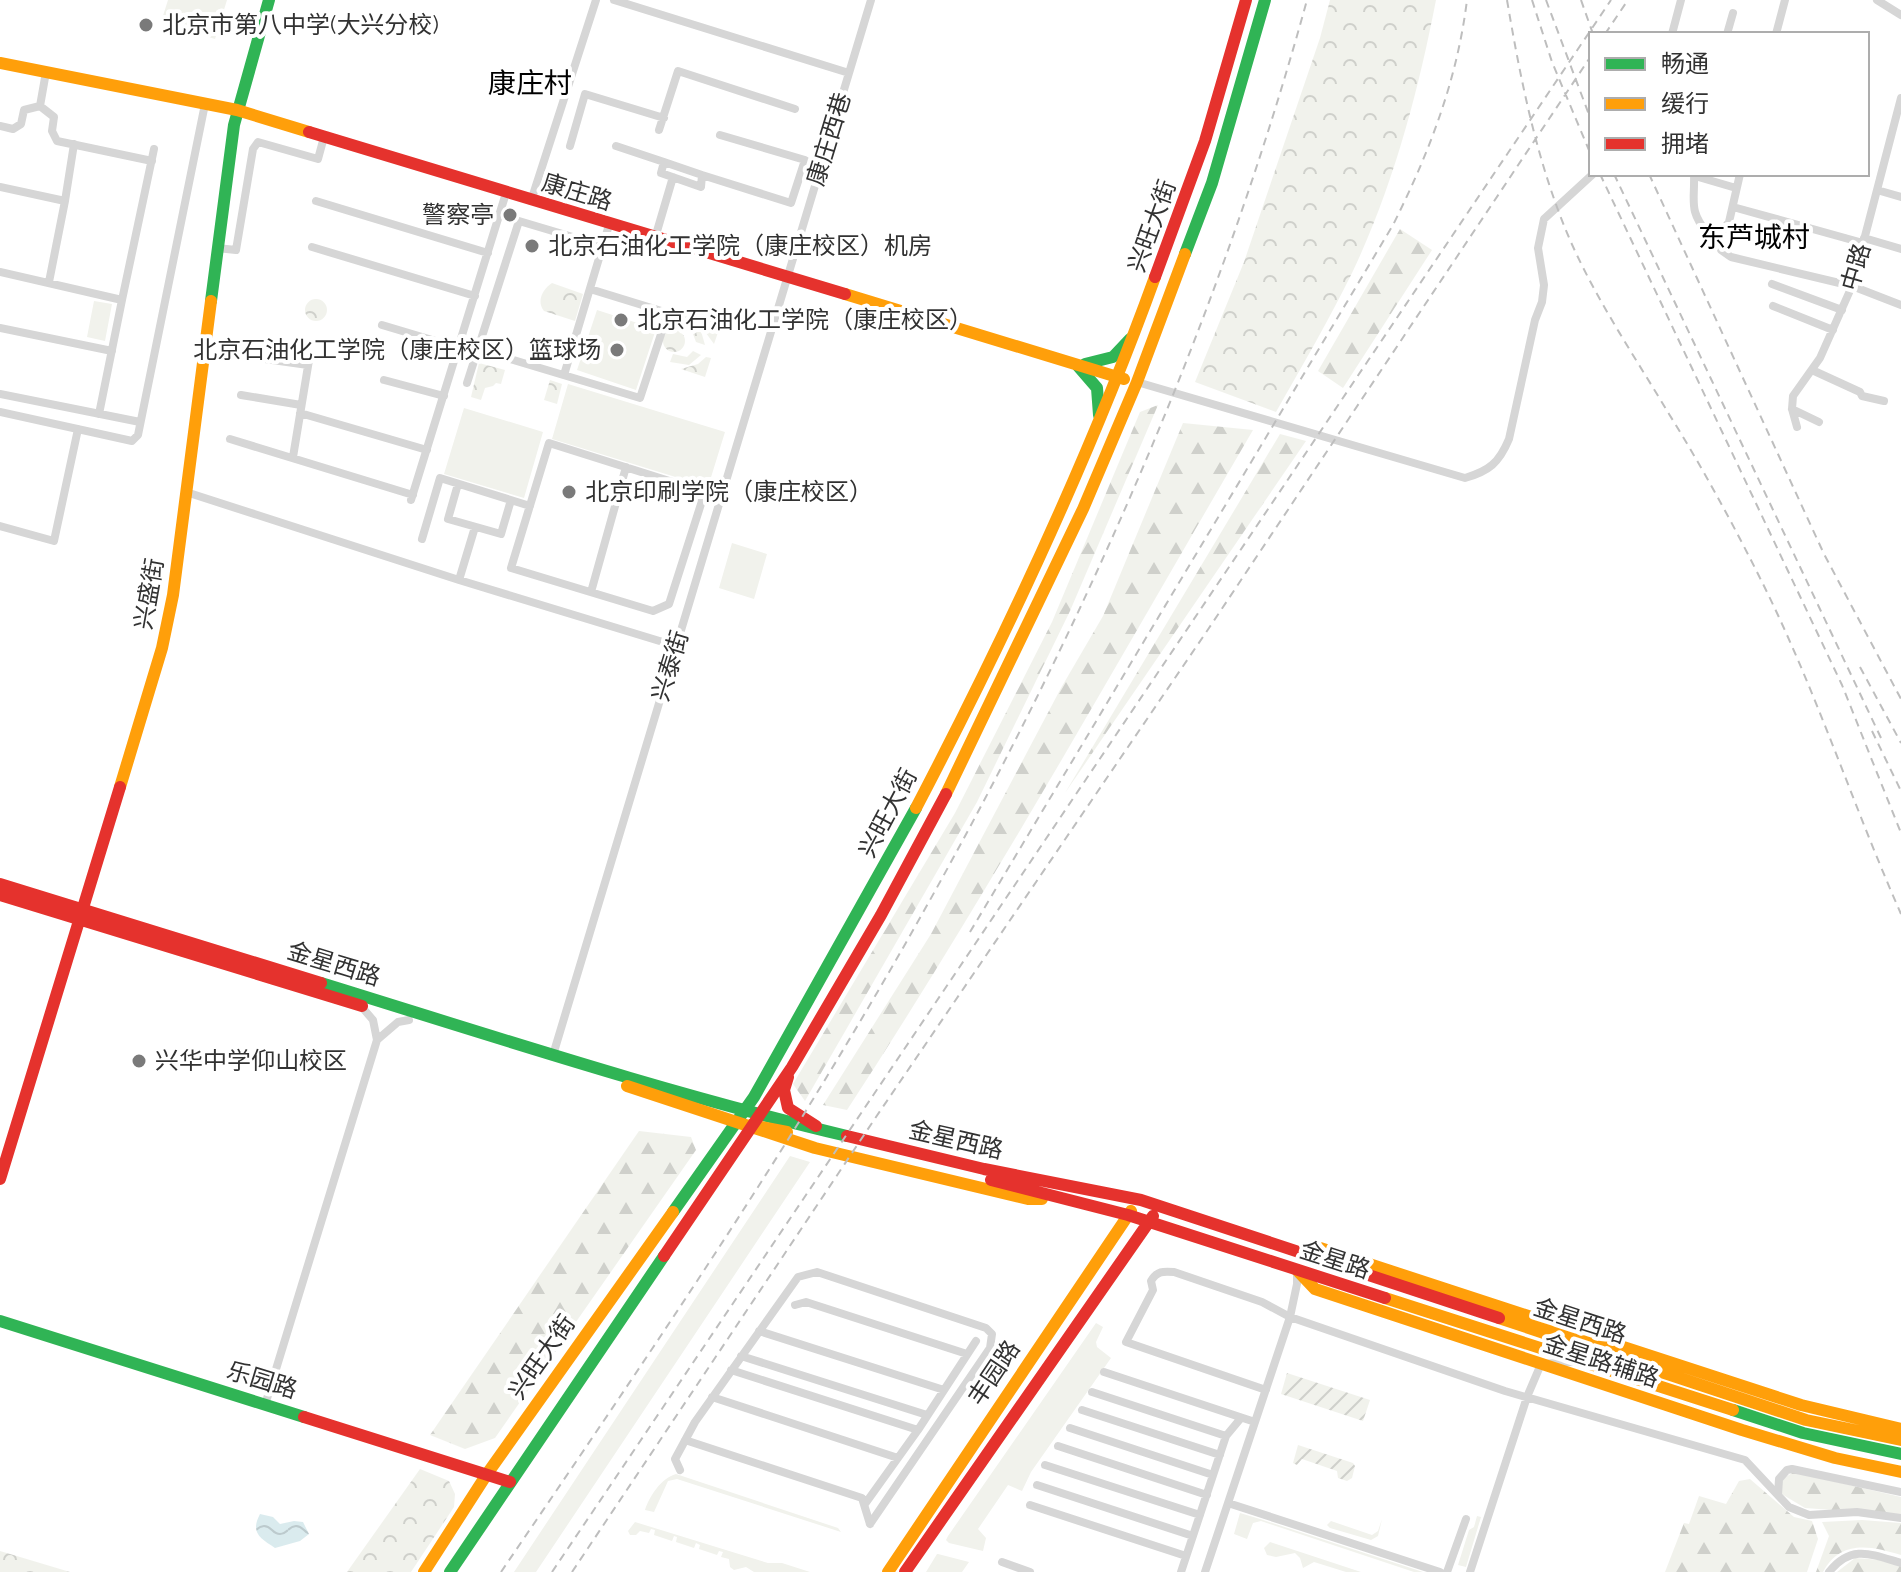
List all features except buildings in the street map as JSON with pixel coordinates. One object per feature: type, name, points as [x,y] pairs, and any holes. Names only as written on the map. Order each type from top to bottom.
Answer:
[{"type":"main road","name":"兴盛街","points":[[0,1179],[162,648],[173,595],[216,248],[237,110],[269,0]]},
{"type":"main road","name":"兴旺大街","points":[[450,1572],[747,1118],[964,717],[1119,377],[1205,141],[1246,0]]},
{"type":"main road","name":"兴旺大街","points":[[424,1572],[487,1474],[747,1118],[792,1067],[881,915],[963,762],[1083,509],[1137,382],[1212,183],[1265,0]]},
{"type":"main road","name":"康庄路","points":[[0,63],[237,110],[609,225],[1137,382]]},
{"type":"main road","points":[[1099,419],[1097,388],[1078,366],[1113,357],[1137,331]]},
{"type":"main road","name":"金星西路","points":[[0,884],[81,915],[361,1006],[747,1118],[787,1123],[984,1169],[1141,1200],[1806,1420],[1901,1440]]},
{"type":"main road","name":"金星西路","points":[[0,895],[81,915],[553,1055],[747,1118]]},
{"type":"main road","points":[[792,1067],[784,1090],[788,1108],[806,1122],[832,1134]]},
{"type":"main road","name":"金星路","points":[[747,1118],[815,1148],[1028,1199],[1062,1198],[1149,1221],[1803,1433],[1901,1454]]},
{"type":"main road","points":[[787,1123],[815,1120],[1019,1168],[1085,1189]]},
{"type":"main road","name":"丰园路","points":[[888,1572],[1100,1256],[1141,1200]]},
{"type":"main road","name":"丰园路","points":[[905,1572],[1160,1206]]},
{"type":"main road","name":"金星路辅路","points":[[1314,1246],[1801,1405],[1901,1429]]},
{"type":"main road","points":[[1100,1256],[1111,1262],[1113,1272]]},
{"type":"main road","name":"金星路辅路","points":[[1297,1270],[1315,1289],[1742,1430],[1835,1458],[1901,1472]]},
{"type":"main road","name":"乐园路","points":[[0,1321],[510,1482]]},
{"type":"street","points":[[531,201],[596,0]]},
{"type":"street","points":[[614,0],[849,73]]},
{"type":"street","name":"康庄西巷","points":[[787,278],[871,0]]},
{"type":"street","points":[[1673,32],[1681,0]]},
{"type":"street","points":[[1777,32],[1785,0]]},
{"type":"street","points":[[1877,0],[1901,15]]},
{"type":"street","points":[[1728,32],[1733,13]]},
{"type":"street","points":[[659,130],[678,71],[795,109]]},
{"type":"street","points":[[40,106],[46,72]]},
{"type":"street","points":[[570,146],[585,94],[664,118]]},
{"type":"street","name":"中路","points":[[1792,409],[1793,396],[1812,370],[1852,286],[1901,98]]},
{"type":"street","points":[[0,412],[132,441],[138,435],[205,104]]},
{"type":"street","points":[[0,126],[13,129],[21,124],[24,110],[40,106]]},
{"type":"street","points":[[40,106],[54,117],[52,131],[57,141],[152,161]]},
{"type":"street","points":[[616,146],[791,203],[805,160],[720,135]]},
{"type":"street","points":[[216,248],[236,250],[253,149],[258,142],[318,159],[324,137]]},
{"type":"street","points":[[49,282],[74,144]]},
{"type":"street","points":[[99,414],[154,149]]},
{"type":"street","points":[[664,162],[661,173],[701,187],[702,175]]},
{"type":"street","points":[[1137,382],[1465,478],[1483,473],[1501,458],[1509,439],[1535,320],[1542,302],[1544,285],[1538,248],[1544,219],[1591,176]]},
{"type":"street","points":[[1694,176],[1692,203],[1696,219],[1708,234],[1719,235]]},
{"type":"street","points":[[1697,176],[1736,188]]},
{"type":"street","points":[[1739,176],[1729,222],[1719,235],[1721,250],[1731,257],[1852,286],[1901,305]]},
{"type":"street","points":[[655,238],[673,177]]},
{"type":"street","points":[[0,187],[65,201]]},
{"type":"street","points":[[1877,190],[1901,197]]},
{"type":"street","points":[[230,439],[412,498],[506,193]]},
{"type":"street","points":[[316,201],[488,253]]},
{"type":"street","points":[[1733,207],[1901,249]]},
{"type":"street","points":[[467,383],[519,221],[603,246]]},
{"type":"street","points":[[564,375],[609,225]]},
{"type":"street","points":[[312,247],[475,296]]},
{"type":"street","points":[[0,272],[122,300]]},
{"type":"street","name":"兴泰街","points":[[553,1055],[787,278]]},
{"type":"street","points":[[1772,284],[1842,310]]},
{"type":"street","points":[[477,349],[640,398],[668,313],[590,289]]},
{"type":"street","points":[[1773,306],[1833,330]]},
{"type":"street","points":[[382,325],[459,348]]},
{"type":"street","points":[[0,328],[112,351]]},
{"type":"street","points":[[293,457],[310,354]]},
{"type":"street","points":[[244,356],[308,365]]},
{"type":"street","points":[[1812,370],[1860,392],[1862,396],[1884,401]]},
{"type":"street","points":[[384,380],[444,396]]},
{"type":"street","points":[[0,394],[140,422]]},
{"type":"street","points":[[241,395],[300,409],[427,450]]},
{"type":"street","points":[[1792,409],[1819,422]]},
{"type":"street","points":[[1792,409],[1797,427]]},
{"type":"street","points":[[0,526],[54,541],[78,429]]},
{"type":"street","points":[[549,443],[626,467],[698,490],[701,504],[669,604],[653,611],[511,568],[549,443]]},
{"type":"street","points":[[591,592],[626,467]]},
{"type":"street","points":[[422,539],[440,478],[530,506]]},
{"type":"street","points":[[458,484],[448,519],[501,534],[511,500]]},
{"type":"street","points":[[186,492],[676,646]]},
{"type":"street","points":[[459,580],[475,527]]},
{"type":"street","points":[[265,1405],[377,1040],[373,1020],[361,1006]]},
{"type":"street","points":[[377,1040],[398,1022],[409,1020]]},
{"type":"street","points":[[1205,1572],[1290,1317],[1297,1270]]},
{"type":"street","points":[[680,1470],[675,1459],[685,1440],[798,1277],[817,1272],[977,1324],[992,1334],[990,1348],[870,1524],[862,1498],[685,1440]]},
{"type":"street","points":[[1266,1390],[1126,1342],[1153,1290],[1151,1281],[1155,1274],[1174,1272],[1262,1302],[1290,1317],[1527,1397],[1745,1460],[1789,1507],[1809,1515],[1857,1512],[1901,1518]]},
{"type":"street","points":[[795,1305],[806,1302],[967,1354]]},
{"type":"street","points":[[759,1331],[944,1390]]},
{"type":"street","points":[[865,1504],[976,1341]]},
{"type":"street","points":[[741,1356],[927,1415]]},
{"type":"street","points":[[1470,1572],[1527,1397],[1541,1364],[1579,1361]]},
{"type":"street","points":[[731,1370],[918,1430]]},
{"type":"street","points":[[1104,1372],[1255,1422]]},
{"type":"street","points":[[1092,1392],[1226,1436]]},
{"type":"street","points":[[712,1397],[898,1458]]},
{"type":"street","points":[[1082,1410],[1220,1455]]},
{"type":"street","points":[[1181,1572],[1226,1436],[1241,1418]]},
{"type":"street","points":[[1070,1428],[1213,1475]]},
{"type":"street","points":[[1058,1446],[1207,1495]]},
{"type":"street","points":[[1045,1465],[1200,1515]]},
{"type":"street","points":[[1778,1495],[1779,1479],[1792,1469],[1901,1492]]},
{"type":"street","points":[[1037,1485],[1193,1536]]},
{"type":"street","points":[[1228,1503],[1440,1572]]},
{"type":"street","points":[[1030,1505],[1186,1556]]},
{"type":"street","points":[[1447,1572],[1466,1519]]},
{"type":"street","points":[[1829,1572],[1838,1561],[1852,1553],[1871,1554],[1901,1563]]},
{"type":"street","points":[[1002,1562],[1030,1572]]},
{"type":"green space","points":[[168,0],[227,0],[215,39],[161,22]]},
{"type":"green space","points":[[1330,0],[1436,0],[1412,105],[1380,207],[1343,291],[1276,412],[1195,382],[1244,262]]},
{"type":"green space","points":[[1400,229],[1432,250],[1343,388],[1318,371]]},
{"type":"green space","points":[[552,283],[583,294],[575,321],[544,311],[542,296]]},
{"type":"green space","points":[[312,299],[320,299],[327,310],[320,321],[312,321],[305,314],[305,306]]},
{"type":"green space","points":[[94,301],[112,304],[105,341],[87,337]]},
{"type":"green space","points":[[670,305],[722,321],[714,344],[703,329],[694,325],[701,331],[705,345],[696,342],[693,334],[683,328],[685,321],[673,318]]},
{"type":"green space","name":"北京石油化工学院（康庄校区）篮球场","points":[[597,310],[656,329],[636,390],[577,370]]},
{"type":"green space","points":[[674,330],[682,333],[685,341],[682,349],[674,352],[666,349],[663,341],[666,333]]},
{"type":"green space","points":[[693,351],[701,355],[689,365],[670,362],[673,354],[687,357]]},
{"type":"green space","points":[[706,357],[711,358],[705,377],[681,369],[698,364]]},
{"type":"green space","points":[[479,363],[505,370],[501,384],[485,388],[481,400],[471,397]]},
{"type":"green space","points":[[550,380],[562,384],[557,404],[544,400]]},
{"type":"green space","points":[[568,384],[725,432],[708,487],[552,439]]},
{"type":"green space","points":[[1158,405],[1070,611],[977,802],[805,1101],[793,1084],[955,813],[1052,622],[1140,412]]},
{"type":"green space","points":[[464,408],[543,432],[524,498],[444,474]]},
{"type":"green space","points":[[1183,423],[1253,430],[1054,773],[900,1027],[847,1110],[823,1105],[931,934],[1061,688],[1103,616]]},
{"type":"green space","points":[[1280,434],[1306,441],[1065,793]]},
{"type":"green space","points":[[732,543],[767,554],[754,599],[719,588]]},
{"type":"green space","points":[[639,1131],[691,1137],[696,1150],[495,1438],[465,1449],[430,1435]]},
{"type":"green space","points":[[790,1156],[810,1162],[536,1572],[514,1572]]},
{"type":"green space","points":[[1096,1323],[1103,1327],[1097,1347],[1111,1358],[1031,1472],[1022,1491],[1008,1485],[978,1529],[986,1538],[983,1551],[949,1543],[946,1540],[948,1536]]},
{"type":"green space","points":[[1287,1373],[1370,1400],[1363,1421],[1281,1394]]},
{"type":"green space","points":[[1298,1445],[1353,1463],[1352,1478],[1347,1481],[1338,1478],[1337,1471],[1302,1459],[1297,1465],[1293,1463]]},
{"type":"green space","points":[[420,1469],[449,1481],[455,1494],[454,1507],[411,1572],[347,1572]]},
{"type":"green space","points":[[1794,1472],[1901,1497],[1901,1515],[1805,1508],[1780,1493],[1782,1479]]},
{"type":"green space","points":[[676,1474],[838,1528],[841,1532],[677,1479],[668,1481],[654,1512],[645,1510],[656,1489],[665,1479]]},
{"type":"green space","points":[[1750,1479],[1794,1517],[1812,1521],[1818,1539],[1807,1572],[1665,1572],[1684,1523],[1689,1524],[1699,1496],[1726,1504],[1739,1481]]},
{"type":"green space","points":[[1240,1513],[1423,1572],[1414,1572],[1261,1521],[1253,1523],[1247,1539],[1234,1534]]},
{"type":"green space","points":[[1477,1516],[1481,1517],[1466,1567],[1458,1565],[1469,1530],[1474,1527]]},
{"type":"green space","points":[[1382,1519],[1378,1536],[1371,1540],[1327,1525],[1331,1521],[1372,1535],[1378,1531]]},
{"type":"green space","points":[[1862,1520],[1901,1523],[1901,1555],[1879,1549],[1848,1550],[1830,1561],[1823,1572],[1816,1572],[1829,1536],[1822,1522]]},
{"type":"green space","points":[[635,1522],[768,1563],[782,1563],[810,1572],[754,1572],[746,1567],[734,1570],[730,1567],[729,1559],[721,1557],[723,1552],[719,1551],[717,1555],[699,1549],[700,1545],[696,1543],[694,1548],[676,1542],[677,1537],[674,1536],[672,1541],[654,1535],[655,1530],[651,1529],[649,1533],[640,1531],[630,1535],[628,1531]]},
{"type":"green space","points":[[1270,1542],[1361,1572],[1346,1572],[1314,1562],[1303,1568],[1295,1553],[1276,1557],[1267,1555],[1264,1548]]},
{"type":"green space","points":[[0,1551],[70,1572],[0,1572]]},
{"type":"green space","points":[[937,1554],[969,1562],[962,1572],[926,1572]]},
{"type":"green space","points":[[1855,1558],[1881,1560],[1901,1566],[1901,1572],[1837,1572]]},
{"type":"water","points":[[260,1514],[273,1517],[280,1524],[303,1522],[309,1534],[300,1541],[275,1548],[256,1530]]},
{"type":"railway","points":[[501,1572],[761,1182],[843,1050],[984,800],[1050,671],[1168,408],[1220,273],[1266,137],[1307,0]]},
{"type":"railway","points":[[970,932],[1393,225],[1440,116],[1456,59],[1467,0]]},
{"type":"railway","points":[[1507,0],[1531,122],[1548,182],[1570,240],[1604,307],[1705,474],[1760,578],[1798,661],[1901,914]]},
{"type":"railway","points":[[1532,0],[1552,62],[1589,150]]},
{"type":"railway","points":[[1546,0],[1589,115]]},
{"type":"railway","points":[[1581,0],[1592,32]]},
{"type":"railway","points":[[1589,32],[1611,0]]},
{"type":"railway","points":[[1606,32],[1628,0]]},
{"type":"railway","points":[[552,1572],[1589,33]]},
{"type":"railway","points":[[572,1572],[1589,59]]},
{"type":"railway","points":[[1601,176],[1842,685],[1901,833]]},
{"type":"railway","points":[[1615,176],[1881,738]]},
{"type":"railway","points":[[1650,176],[1824,554],[1901,699]]},
{"type":"railway","points":[[1860,667],[1901,743]]},
{"type":"railway","points":[[1872,731],[1901,791]]},
{"type":"traffic: fast","points":[[211,301],[234,125],[269,0]]},
{"type":"traffic: fast","points":[[1185,254],[1212,183],[1265,0]]},
{"type":"traffic: fast","points":[[1085,364],[1113,357],[1130,339]]},
{"type":"traffic: fast","points":[[1078,366],[1097,388],[1099,415]]},
{"type":"traffic: fast","points":[[673,1212],[754,1097],[916,808]]},
{"type":"traffic: fast","points":[[321,983],[648,1083],[847,1136]]},
{"type":"traffic: fast","points":[[450,1572],[664,1256]]},
{"type":"traffic: fast","points":[[0,1321],[304,1417]]},
{"type":"traffic: fast","points":[[1733,1410],[1803,1433],[1901,1454]]},
{"type":"traffic: slow","points":[[0,63],[237,110],[309,132]]},
{"type":"traffic: slow","points":[[946,794],[1083,509],[1137,382],[1185,254]]},
{"type":"traffic: slow","points":[[916,808],[982,678],[1074,480],[1155,277]]},
{"type":"traffic: slow","points":[[845,294],[1124,379]]},
{"type":"traffic: slow","points":[[120,787],[162,648],[173,595],[211,301]]},
{"type":"traffic: slow","points":[[627,1086],[815,1148],[1028,1199],[1042,1199]]},
{"type":"traffic: slow","points":[[751,1125],[787,1132]]},
{"type":"traffic: slow","points":[[888,1572],[1131,1211]]},
{"type":"traffic: slow","points":[[424,1572],[487,1474],[673,1212]]},
{"type":"traffic: slow","points":[[1314,1246],[1801,1405],[1901,1429]]},
{"type":"traffic: slow","points":[[1297,1270],[1315,1289],[1742,1430],[1835,1458],[1901,1472]]},
{"type":"traffic: slow","points":[[1385,1298],[1733,1410]]},
{"type":"traffic: slow","points":[[1499,1318],[1806,1420],[1901,1440]]},
{"type":"traffic: jam","points":[[1155,277],[1205,141],[1246,0]]},
{"type":"traffic: jam","points":[[309,132],[845,294]]},
{"type":"traffic: jam","points":[[0,1179],[120,787]]},
{"type":"traffic: jam","points":[[664,1256],[792,1067],[881,915],[946,794]]},
{"type":"traffic: jam","points":[[0,884],[321,983]]},
{"type":"traffic: jam","points":[[0,895],[362,1006]]},
{"type":"traffic: jam","points":[[788,1077],[784,1090],[788,1108],[816,1126]]},
{"type":"traffic: jam","points":[[847,1136],[984,1169],[1141,1200],[1499,1318]]},
{"type":"traffic: jam","points":[[991,1180],[1128,1215],[1385,1298]]},
{"type":"traffic: jam","points":[[905,1572],[1153,1216]]},
{"type":"traffic: jam","points":[[304,1417],[510,1482]]},
{"type":"place","name":"北京市第八中学(大兴分校)","points":[[146,25]]},
{"type":"place","name":"警察亭","points":[[510,215]]},
{"type":"place","name":"北京石油化工学院（康庄校区）机房","points":[[532,246]]},
{"type":"place","name":"北京石油化工学院（康庄校区）","points":[[621,320]]},
{"type":"place","name":"北京石油化工学院（康庄校区）篮球场","points":[[617,350]]},
{"type":"place","name":"北京印刷学院（康庄校区）","points":[[569,492]]},
{"type":"place","name":"兴华中学仰山校区","points":[[139,1061]]},
{"type":"district","name":"康庄村","points":[[530,83]]},
{"type":"district","name":"东芦城村","points":[[1754,237]]}]
